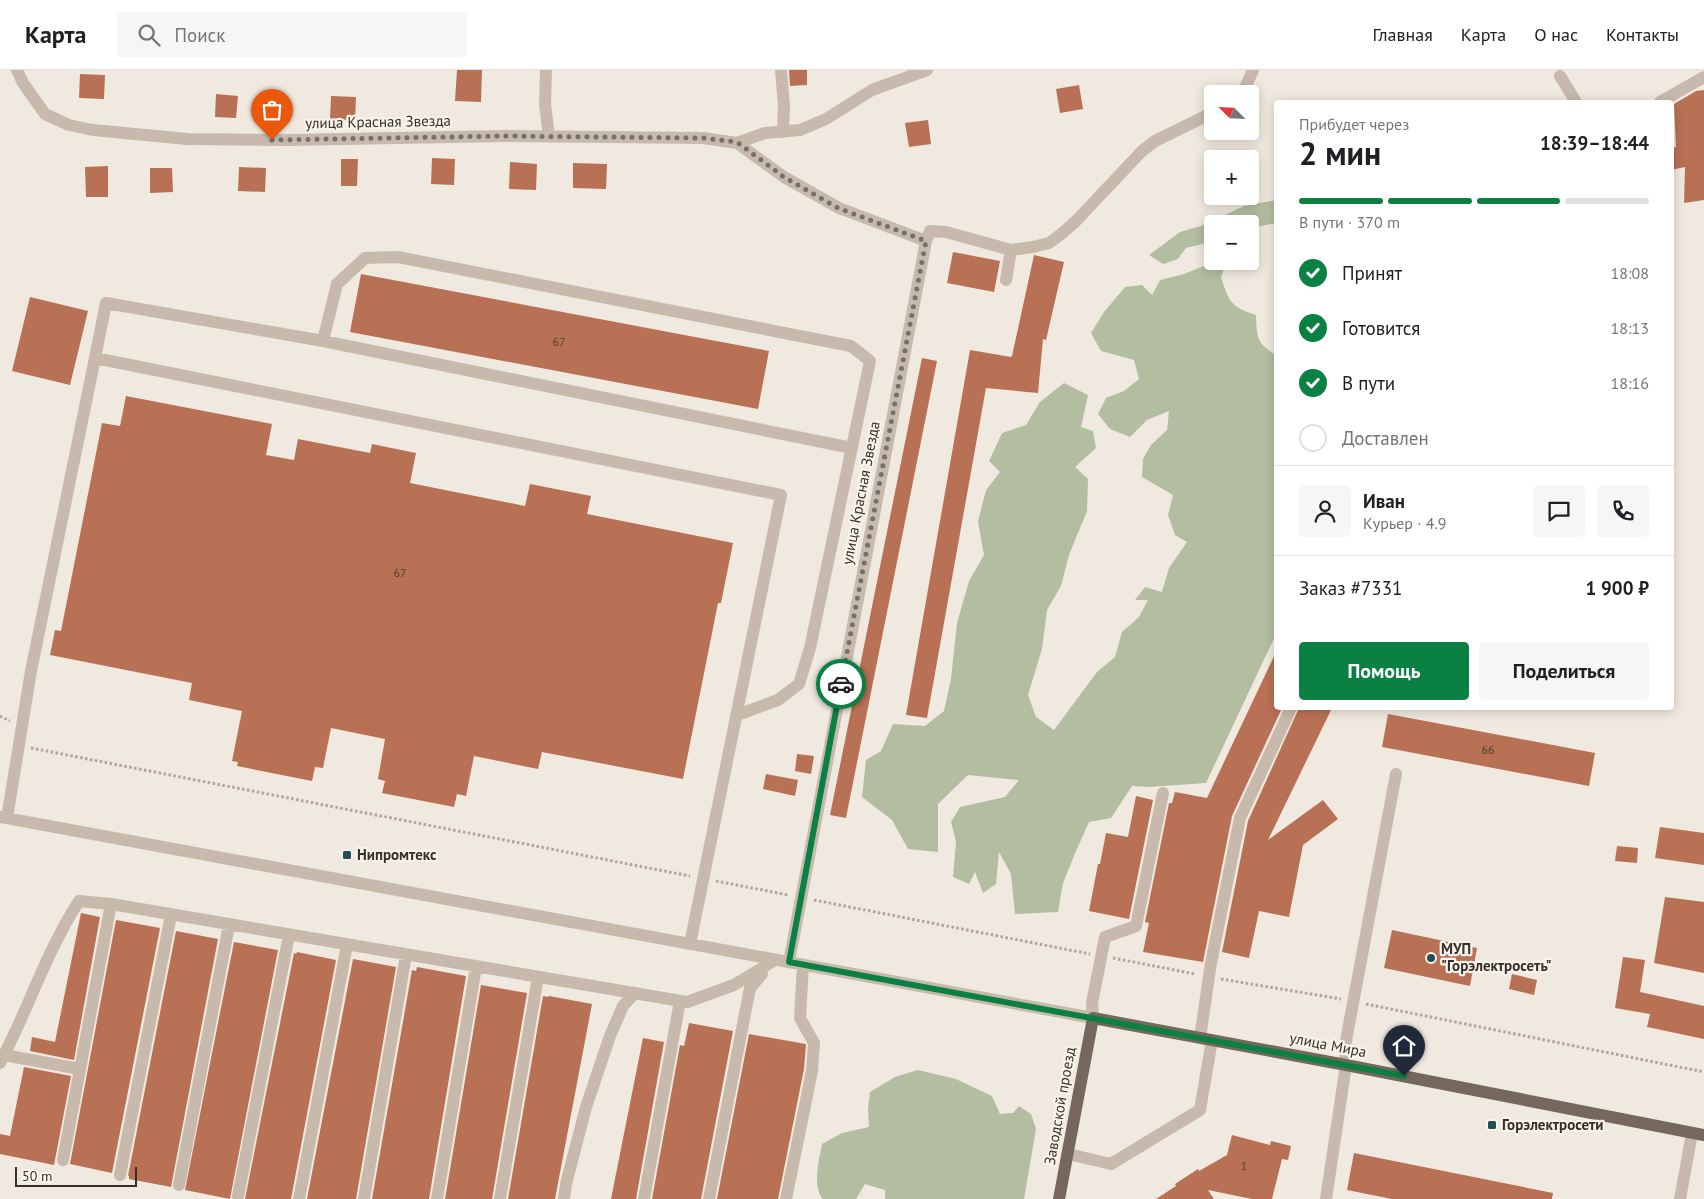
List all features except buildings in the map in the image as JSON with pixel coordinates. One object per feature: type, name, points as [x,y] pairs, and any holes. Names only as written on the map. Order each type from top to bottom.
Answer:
[{"type":"main road","name":"улица Мира","points":[[1093,1018],[1698,1134]]},
{"type":"main road","name":"Заводской проезд","points":[[1060,1199],[1093,1018]]},
{"type":"street","name":"улица Красная Звезда","points":[[17,70],[23,82],[46,114],[69,125],[93,130],[187,139],[289,140],[549,136],[703,138],[737,142],[765,134],[800,130],[826,119],[872,90],[927,70]]},
{"type":"street","points":[[546,70],[545,104],[549,136]]},
{"type":"street","points":[[781,70],[784,106],[783,132]]},
{"type":"street","points":[[1246,85],[1253,70]]},
{"type":"street","points":[[1560,76],[1575,100]]},
{"type":"street","points":[[1664,100],[1704,78]]},
{"type":"street","points":[[926,241],[930,231],[946,232],[1011,250],[1033,248],[1049,243],[1075,222],[1142,151],[1155,141],[1204,118]]},
{"type":"street","name":"улица Красная Звезда","points":[[737,142],[784,177],[838,208],[926,241],[789,962]]},
{"type":"street","points":[[1006,280],[1011,250]]},
{"type":"street","points":[[323,340],[337,284],[365,258],[398,257],[851,346],[870,361],[810,648],[799,684],[778,700],[737,715]]},
{"type":"street","points":[[852,448],[323,340],[106,304],[31,671],[4,817],[1093,1018],[1092,1003],[1105,938],[1136,926],[1163,793]]},
{"type":"street","points":[[95,358],[781,495],[690,944]]},
{"type":"street","points":[[1068,1154],[1111,1164],[1200,1110],[1209,977],[1240,818],[1290,710]]},
{"type":"street","points":[[1326,1199],[1346,1065],[1345,1046],[1396,774]]},
{"type":"street","points":[[80,1069],[2,1059],[48,955],[79,901],[111,904],[687,1002],[734,985],[775,960]]},
{"type":"street","points":[[63,1160],[111,904]]},
{"type":"street","points":[[120,1174],[171,915]]},
{"type":"street","points":[[179,1185],[229,925]]},
{"type":"street","points":[[238,1196],[289,935]]},
{"type":"street","points":[[299,1199],[347,945]]},
{"type":"street","points":[[364,1199],[406,955]]},
{"type":"street","points":[[710,1199],[750,988],[775,960]]},
{"type":"street","points":[[786,1199],[812,1072],[814,1043],[800,1018],[803,965]]},
{"type":"street","points":[[437,1199],[476,967]]},
{"type":"street","points":[[500,1199],[538,977]]},
{"type":"street","points":[[564,1199],[566,1184],[586,1107],[610,1036],[623,1006],[635,994]]},
{"type":"street","points":[[644,1199],[680,1001]]},
{"type":"street","points":[[1680,1199],[1698,1134]]},
{"type":"path","points":[[18,745],[695,877]]},
{"type":"path","points":[[714,880],[1209,977],[1354,1002],[1704,1072]]},
{"type":"green space","points":[[1274,200],[1274,223],[1259,226],[1259,215],[1225,215],[1244,206],[1259,205],[1259,203]]},
{"type":"green space","points":[[1204,225],[1204,244],[1186,248],[1178,259],[1163,264],[1149,255],[1180,232]]},
{"type":"green space","points":[[1204,266],[1204,270],[1224,270],[1221,277],[1229,298],[1236,306],[1256,315],[1259,339],[1265,347],[1274,354],[1274,638],[1206,783],[1149,787],[1132,786],[1111,818],[1089,822],[1063,883],[1058,912],[1015,914],[1011,874],[999,852],[996,884],[983,893],[975,872],[969,884],[953,877],[956,842],[951,822],[960,807],[1005,797],[1019,780],[968,775],[938,804],[938,852],[908,849],[892,820],[862,797],[866,760],[881,751],[893,724],[925,726],[944,711],[951,679],[957,623],[969,581],[984,555],[978,522],[986,490],[1000,472],[989,461],[1002,433],[1026,425],[1040,402],[1064,383],[1088,395],[1081,427],[1093,431],[1096,448],[1075,467],[1088,479],[1087,511],[1069,555],[1061,586],[1047,610],[1042,649],[1028,695],[1036,717],[1054,730],[1097,672],[1115,657],[1122,632],[1139,617],[1148,600],[1135,600],[1145,587],[1162,592],[1169,568],[1187,542],[1175,535],[1168,515],[1173,495],[1142,477],[1143,459],[1151,445],[1167,430],[1169,411],[1147,420],[1130,437],[1110,429],[1098,414],[1106,398],[1124,391],[1139,379],[1134,360],[1101,351],[1091,333],[1104,312],[1125,287],[1142,285],[1152,295],[1160,280],[1184,274]]},
{"type":"green space","points":[[918,1070],[956,1079],[992,1096],[1000,1114],[1013,1113],[1019,1106],[1031,1114],[1036,1129],[1024,1199],[885,1199],[885,1190],[865,1184],[856,1199],[823,1199],[817,1180],[822,1144],[842,1133],[869,1127],[868,1109],[870,1092],[895,1077]]},
{"type":"way so far","points":[[272,140],[504,136],[703,138],[737,142],[784,177],[838,208],[926,241],[841,684]]},
{"type":"place","name":"Нипромтекс","points":[[347,855]]},
{"type":"place","name":"МУП \"Горэлектросеть\"","points":[[1431,958]]},
{"type":"place","name":"Горэлектросети","points":[[1492,1125]]},
{"type":"route","points":[[841,684],[789,962],[1404,1076]]}]
